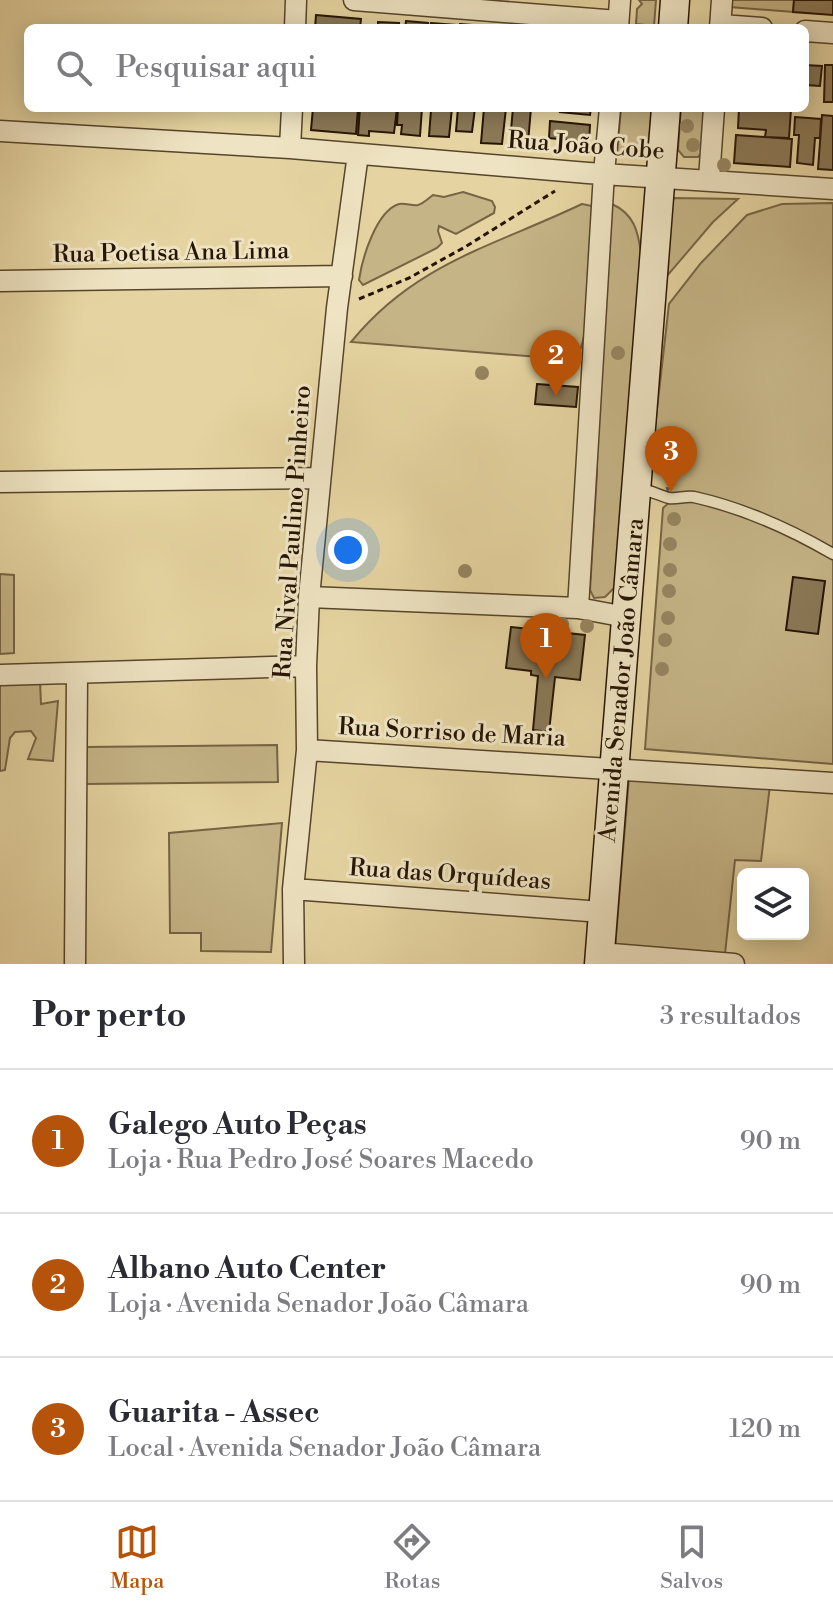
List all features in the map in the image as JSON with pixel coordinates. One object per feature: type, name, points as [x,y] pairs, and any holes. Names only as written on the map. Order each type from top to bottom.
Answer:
[{"type":"main road","points":[[673,24],[675,0]]},
{"type":"main road","name":"Avenida Senador João Câmara","points":[[599,959],[666,112]]},
{"type":"street","points":[[295,24],[296,0]]},
{"type":"street","points":[[354,0],[618,24],[620,0]]},
{"type":"street","points":[[720,24],[722,0]]},
{"type":"street","points":[[809,31],[833,33]]},
{"type":"street","points":[[290,148],[292,112]]},
{"type":"street","name":"Avenida Senador João Câmara","points":[[578,608],[596,173],[609,112]]},
{"type":"street","points":[[709,179],[714,112]]},
{"type":"street","name":"Rua João Cobe","points":[[0,131],[290,148],[833,189]]},
{"type":"street","name":"Rua Nival Paulino Pinheiro","points":[[294,964],[293,889],[307,750],[309,597],[337,308],[358,154]]},
{"type":"street","name":"Rua Poetisa Ana Lima","points":[[0,281],[342,276]]},
{"type":"street","points":[[0,482],[320,478]]},
{"type":"street","points":[[309,597],[578,608],[626,617]]},
{"type":"street","points":[[0,675],[306,666]]},
{"type":"street","points":[[75,964],[77,674]]},
{"type":"street","name":"Rua Sorriso de Maria","points":[[307,750],[833,783]]},
{"type":"street","name":"Rua das Orquídeas","points":[[293,889],[602,912]]},
{"type":"street","points":[[599,959],[734,964]]},
{"type":"lane","points":[[637,489],[650,490],[670,498],[690,496],[791,530],[833,554]]},
{"type":"lane","points":[[812,542],[833,546]]},
{"type":"path","points":[[337,308],[409,278],[596,173]]},
{"type":"shaded area","points":[[639,0],[656,0],[654,24],[636,24],[637,9],[642,4]]},
{"type":"shaded area","points":[[731,0],[794,0],[793,12],[730,7]]},
{"type":"shaded area","points":[[621,112],[652,112],[648,151],[640,158],[617,155]]},
{"type":"shaded area","points":[[681,112],[704,112],[701,154],[698,157],[684,157],[678,150]]},
{"type":"shaded area","points":[[463,192],[492,201],[494,213],[456,234],[439,226],[442,243],[437,248],[363,285],[359,280],[367,249],[377,226],[391,208],[399,204],[420,204],[433,195],[444,197]]},
{"type":"shaded area","points":[[674,198],[738,199],[713,222],[667,276],[670,208]]},
{"type":"shaded area","points":[[833,203],[833,764],[645,749],[663,508],[670,502],[667,488],[671,489],[672,481],[665,474],[667,454],[662,452],[654,436],[669,304],[701,263],[747,215],[782,204]]},
{"type":"shaded area","points":[[582,204],[592,206],[590,286],[586,327],[576,360],[351,342],[376,315],[429,275],[487,245]]},
{"type":"shaded area","points":[[612,204],[634,224],[641,253],[616,586],[605,597],[594,598],[590,590],[597,471],[597,402]]},
{"type":"shaded area","points":[[0,574],[14,575],[14,653],[0,654]]},
{"type":"shaded area","points":[[40,681],[41,704],[58,701],[53,761],[28,759],[36,738],[31,731],[15,732],[10,738],[5,770],[0,771],[0,682]]},
{"type":"shaded area","points":[[277,745],[278,782],[85,784],[85,747]]},
{"type":"shaded area","points":[[629,778],[770,785],[761,861],[735,860],[725,954],[615,949]]},
{"type":"shaded area","points":[[282,823],[271,952],[201,951],[201,933],[170,933],[169,833]]},
{"type":"building","points":[[794,0],[833,0],[833,15],[793,12]]},
{"type":"building","points":[[316,15],[361,19],[360,24],[315,24]]},
{"type":"building","points":[[406,21],[428,23],[428,24],[406,24]]},
{"type":"building","points":[[809,65],[822,66],[820,86],[809,85]]},
{"type":"building","points":[[825,65],[833,65],[833,102],[824,102]]},
{"type":"building","points":[[313,112],[358,112],[356,134],[311,130]]},
{"type":"building","points":[[360,112],[397,112],[394,133],[369,131],[369,136],[358,135]]},
{"type":"building","points":[[398,112],[422,112],[420,136],[401,134],[402,125],[397,125]]},
{"type":"building","points":[[431,112],[452,112],[449,137],[429,136]]},
{"type":"building","points":[[458,112],[474,112],[472,132],[456,131]]},
{"type":"building","points":[[484,112],[506,112],[502,144],[481,143]]},
{"type":"building","points":[[513,112],[531,112],[528,143],[510,141]]},
{"type":"building","points":[[560,112],[590,112],[590,115]]},
{"type":"building","points":[[739,112],[791,112],[789,138],[765,137],[766,130],[738,128]]},
{"type":"building","points":[[822,115],[833,116],[833,170],[818,169]]},
{"type":"building","points":[[795,117],[821,119],[820,138],[815,138],[813,165],[797,163],[799,135],[794,135]]},
{"type":"building","points":[[550,121],[590,125],[589,142],[549,138]]},
{"type":"building","points":[[736,135],[792,139],[790,167],[734,163]]},
{"type":"building","points":[[537,384],[578,387],[576,407],[535,404]]},
{"type":"building","points":[[793,577],[825,581],[818,634],[786,630]]},
{"type":"building","points":[[511,627],[585,635],[580,680],[555,677],[549,732],[533,730],[538,676],[531,675],[531,671],[506,668]]},
{"type":"place","name":"Albano Auto Center","points":[[556,396]]},
{"type":"place","name":"Guarita - Assec","points":[[671,492]]},
{"type":"place","name":"Galego Auto Peças","points":[[546,679]]}]
